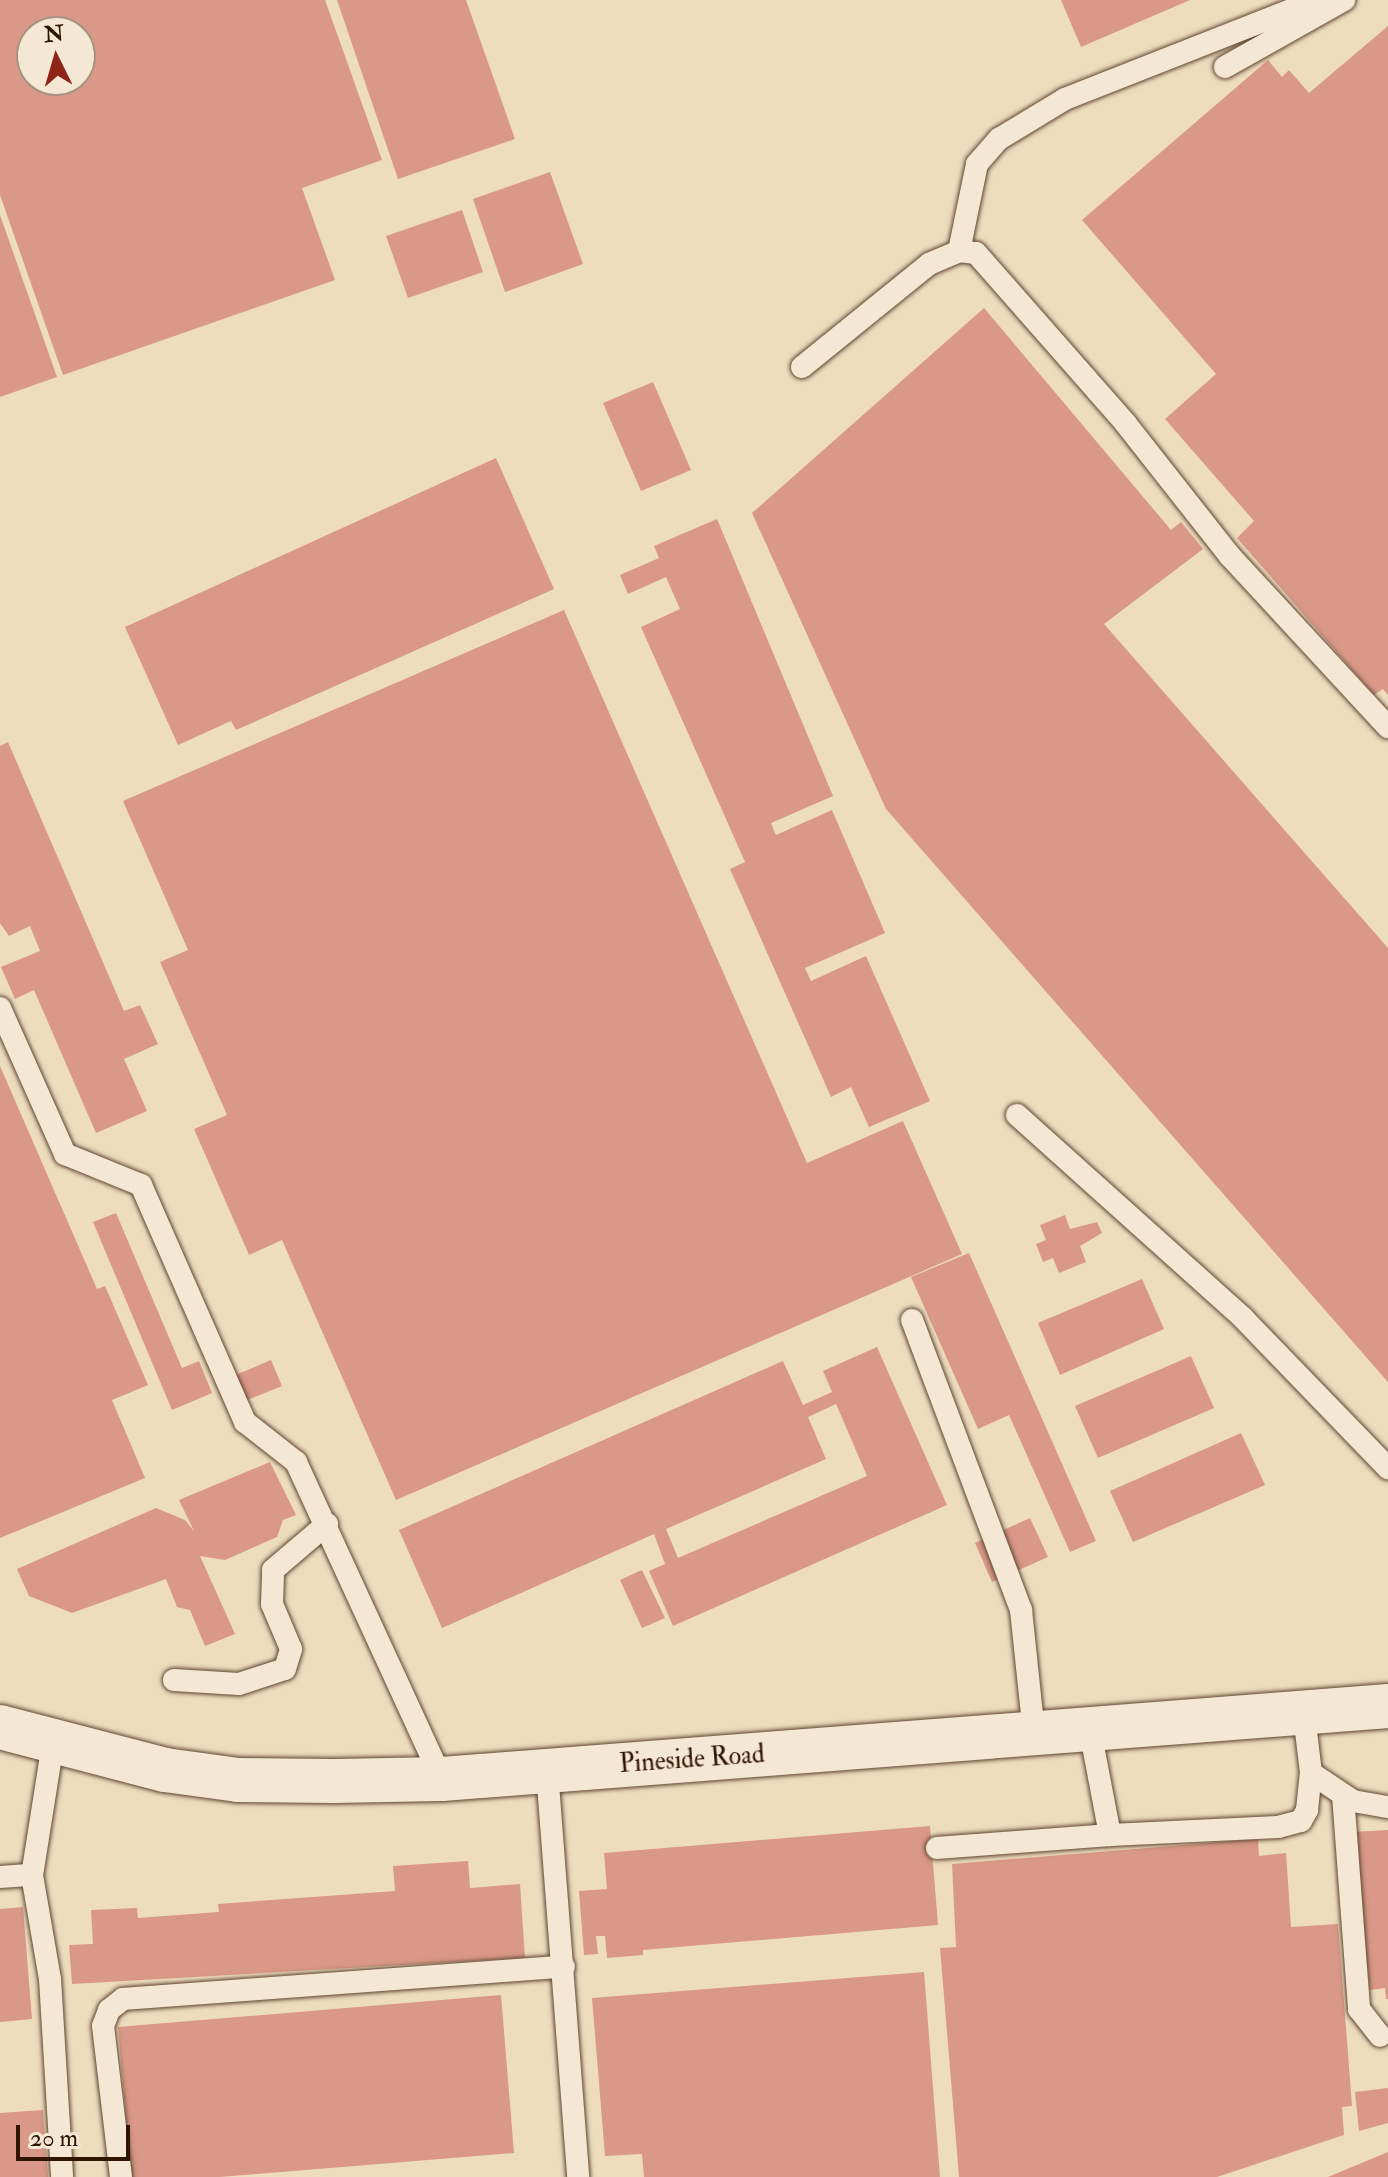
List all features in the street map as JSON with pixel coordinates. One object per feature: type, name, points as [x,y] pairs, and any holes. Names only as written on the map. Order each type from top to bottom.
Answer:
[{"type":"street","name":"Pineside Road","points":[[0,1727],[116,1761],[238,1780],[442,1779],[1304,1715],[1388,1706]]},
{"type":"lane","points":[[959,251],[977,164],[999,139],[1065,99],[1316,0]]},
{"type":"lane","points":[[1225,67],[1344,0]]},
{"type":"lane","points":[[802,367],[929,264],[959,251],[976,253],[1126,424],[1230,556],[1388,727]]},
{"type":"lane","points":[[0,1008],[65,1154],[141,1185],[245,1422],[296,1462],[442,1779]]},
{"type":"lane","points":[[1017,1115],[1243,1318],[1388,1468]]},
{"type":"lane","points":[[912,1320],[1021,1610],[1034,1734]]},
{"type":"lane","points":[[174,1680],[239,1684],[285,1669],[291,1649],[272,1604],[273,1570],[327,1524]]},
{"type":"lane","points":[[937,1848],[1294,1824],[1307,1810],[1311,1773],[1304,1715]]},
{"type":"lane","points":[[1090,1730],[1110,1835]]},
{"type":"lane","points":[[53,1743],[32,1875],[50,1979],[62,2177]]},
{"type":"lane","points":[[547,1771],[578,2177]]},
{"type":"lane","points":[[1311,1773],[1343,1795],[1388,1807]]},
{"type":"lane","points":[[1343,1795],[1359,2009],[1380,2036]]},
{"type":"lane","points":[[0,1877],[32,1875]]},
{"type":"lane","points":[[121,2177],[103,2026],[109,2010],[123,1999],[564,1967]]},
{"type":"building","points":[[0,0],[325,0],[382,160],[302,188],[335,280],[63,375],[0,195]]},
{"type":"building","points":[[337,0],[466,0],[515,139],[398,179]]},
{"type":"building","points":[[1061,0],[1190,0],[1081,47]]},
{"type":"building","points":[[1388,26],[1388,695],[1383,689],[1374,695],[1237,538],[1254,521],[1165,419],[1216,374],[1082,220],[1268,60],[1282,77],[1289,70],[1309,93]]},
{"type":"building","points":[[550,172],[583,264],[505,292],[473,199]]},
{"type":"building","points":[[462,210],[483,272],[408,298],[386,236]]},
{"type":"building","points":[[0,215],[57,377],[0,397]]},
{"type":"building","points":[[984,308],[1171,530],[1181,522],[1203,549],[1104,624],[1388,948],[1388,1382],[886,809],[752,513]]},
{"type":"building","points":[[653,382],[691,470],[641,491],[603,403]]},
{"type":"building","points":[[496,458],[554,589],[236,730],[231,721],[178,745],[125,627]]},
{"type":"building","points":[[717,519],[833,796],[771,823],[776,835],[832,810],[885,933],[805,968],[811,981],[866,956],[930,1101],[869,1127],[851,1087],[831,1097],[730,869],[745,862],[641,627],[680,609],[666,577],[628,594],[620,575],[659,558],[654,546]]},
{"type":"building","points":[[564,610],[807,1163],[903,1121],[962,1254],[396,1500],[282,1240],[249,1255],[194,1129],[227,1115],[160,962],[188,950],[123,801]]},
{"type":"building","points":[[8,742],[124,1011],[140,1005],[158,1044],[124,1059],[147,1111],[96,1133],[34,990],[15,999],[1,967],[40,951],[30,926],[9,936],[0,923],[0,746]]},
{"type":"building","points":[[0,1066],[97,1289],[105,1286],[148,1385],[112,1400],[145,1478],[0,1538]]},
{"type":"building","points":[[116,1213],[182,1368],[199,1361],[212,1393],[172,1410],[93,1222]]},
{"type":"building","points":[[1065,1215],[1070,1229],[1097,1222],[1102,1233],[1080,1246],[1086,1262],[1059,1273],[1053,1258],[1043,1262],[1036,1244],[1046,1240],[1040,1225]]},
{"type":"building","points":[[969,1253],[1096,1541],[1070,1552],[1009,1415],[978,1429],[911,1277]]},
{"type":"building","points":[[1142,1279],[1164,1329],[1060,1375],[1038,1323]]},
{"type":"building","points":[[877,1347],[947,1505],[673,1626],[649,1571],[665,1564],[654,1534],[442,1628],[399,1530],[783,1361],[803,1405],[832,1392],[823,1371]],"holes":[[[836,1404],[867,1476],[678,1558],[666,1529],[826,1459],[808,1417]]]},
{"type":"building","points":[[1191,1356],[1214,1408],[1098,1458],[1075,1406]]},
{"type":"building","points":[[271,1360],[282,1386],[242,1402],[231,1377]]},
{"type":"building","points":[[1241,1433],[1265,1485],[1133,1542],[1110,1491]]},
{"type":"building","points":[[270,1462],[296,1515],[283,1520],[277,1537],[225,1560],[200,1556],[235,1634],[205,1646],[190,1610],[177,1607],[166,1579],[72,1613],[29,1596],[17,1569],[156,1508],[185,1520],[194,1531],[179,1500]]},
{"type":"building","points":[[1030,1518],[1048,1557],[992,1582],[975,1543]]},
{"type":"building","points":[[642,1570],[665,1618],[642,1628],[620,1580]]},
{"type":"building","points":[[930,1826],[938,1925],[643,1950],[643,1955],[607,1958],[605,1936],[596,1936],[598,1954],[584,1955],[579,1891],[607,1889],[604,1853]]},
{"type":"building","points":[[1388,1830],[1386,1999],[1385,1988],[1370,1990],[1352,1832]]},
{"type":"building","points":[[1258,1839],[1259,1856],[1286,1853],[1291,1927],[1338,1924],[1352,2106],[1342,2107],[1344,2135],[1217,2177],[959,2177],[940,1948],[956,1947],[952,1864]]},
{"type":"building","points":[[468,1861],[470,1888],[520,1884],[525,1958],[72,1984],[69,1945],[93,1944],[91,1910],[137,1908],[138,1918],[219,1912],[218,1904],[395,1891],[393,1866]]},
{"type":"building","points":[[23,1907],[32,2019],[0,2022],[0,1909]]},
{"type":"building","points":[[924,1972],[940,2177],[644,2177],[642,2154],[605,2156],[592,1998]]},
{"type":"building","points":[[501,1995],[514,2153],[220,2177],[131,2177],[118,2027]]},
{"type":"building","points":[[1388,2088],[1388,2123],[1359,2131],[1355,2092]]},
{"type":"building","points":[[43,2110],[48,2177],[0,2177],[0,2113]]},
{"type":"building","points":[[1388,2152],[1388,2177],[1328,2177]]}]
